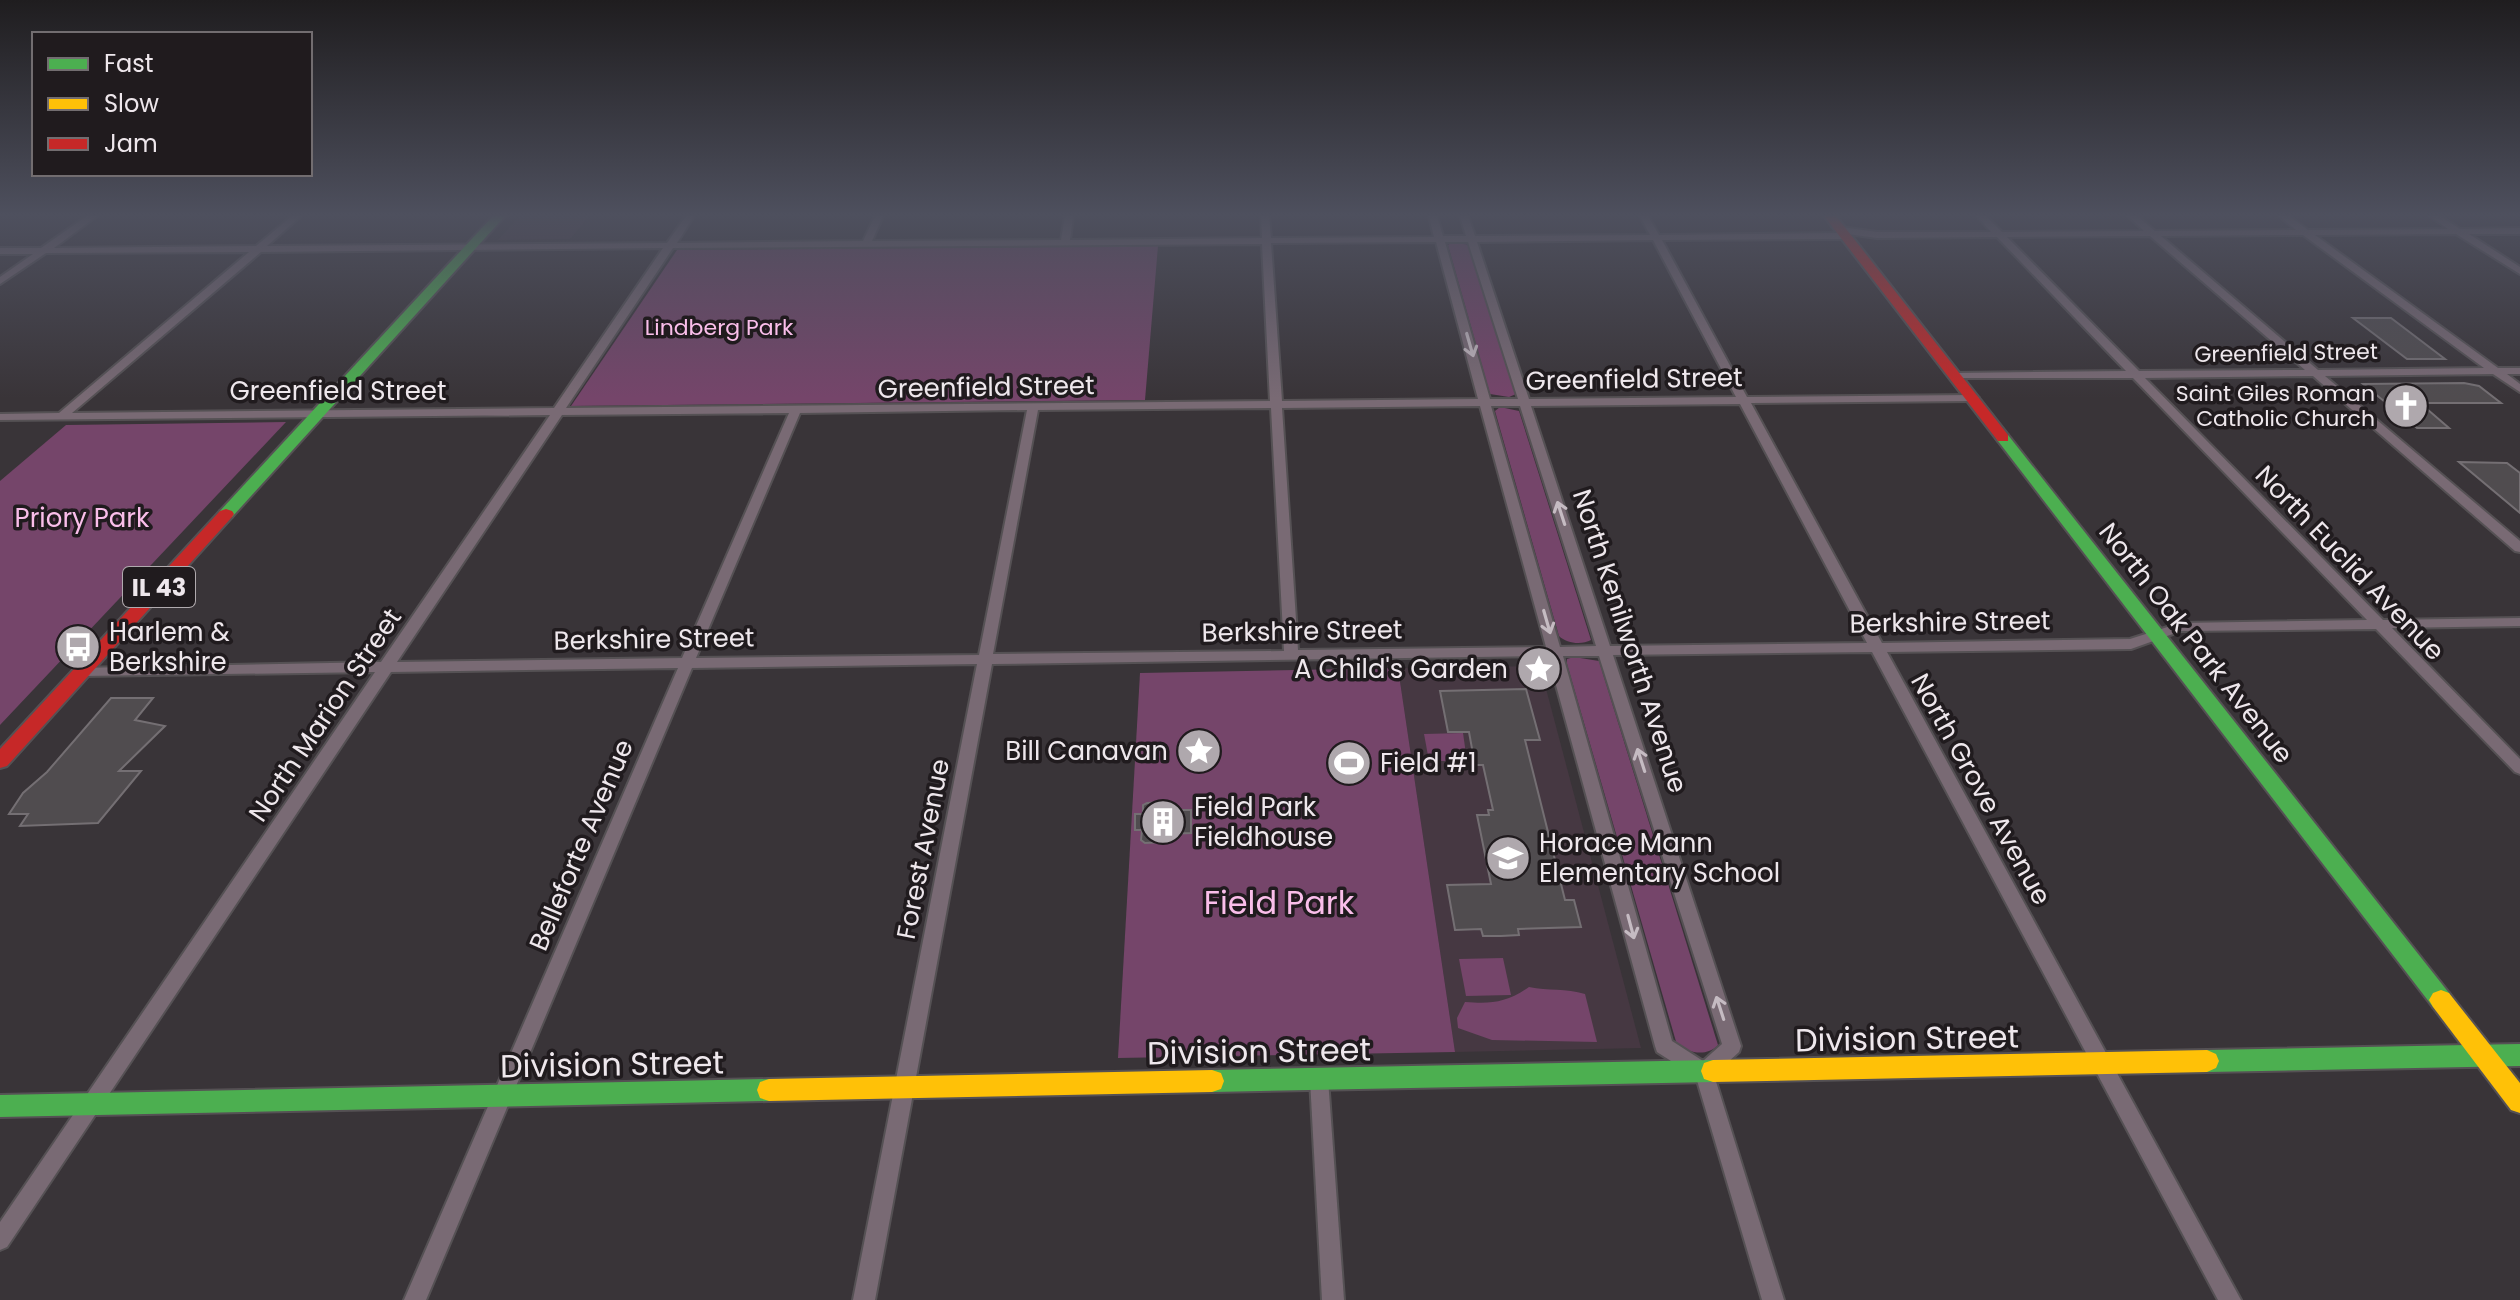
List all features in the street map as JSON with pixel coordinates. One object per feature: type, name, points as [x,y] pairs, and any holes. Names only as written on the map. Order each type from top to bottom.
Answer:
[{"type":"street","points":[[62,416],[225,277]]},
{"type":"street","name":"IL 43","points":[[0,761],[444,277]]},
{"type":"street","name":"North Marion Street","points":[[0,1240],[649,277]]},
{"type":"street","points":[[1268,277],[1291,655]]},
{"type":"street","points":[[1450,277],[1664,1048],[1704,1072],[1773,1300]]},
{"type":"street","name":"North Kenilworth Avenue","points":[[1483,277],[1732,1044],[1704,1072]]},
{"type":"street","name":"North Grove Avenue","points":[[1677,277],[2230,1300]]},
{"type":"street","name":"North Oak Park Avenue","points":[[1878,277],[2520,1102]]},
{"type":"street","name":"North Euclid Avenue","points":[[2040,277],[2520,768]]},
{"type":"street","points":[[2202,277],[2520,548]]},
{"type":"street","points":[[2367,277],[2520,389]]},
{"type":"street","name":"Greenfield Street","points":[[1956,376],[2520,371]]},
{"type":"street","name":"Greenfield Street","points":[[0,417],[1973,398]]},
{"type":"street","name":"Forest Avenue","points":[[864,1300],[1033,408]]},
{"type":"street","name":"Belleforte Avenue","points":[[415,1300],[795,411]]},
{"type":"street","name":"Berkshire Street","points":[[82,671],[2131,644],[2180,627],[2520,622]]},
{"type":"street","name":"Division Street","points":[[0,1106],[2520,1055]]},
{"type":"street","points":[[1319,1079],[1333,1300]]},
{"type":"shaded area","name":"Horace Mann Elementary School","points":[[1540,666],[1641,1048],[1455,1052],[1398,668]]},
{"type":"green space","name":"Lindberg Park","points":[[659,277],[1155,277],[1145,400],[571,406]]},
{"type":"green space","points":[[1457,277],[1479,277],[1516,394],[1509,397],[1490,394]]},
{"type":"green space","points":[[1500,407],[1519,411],[1591,640],[1587,642],[1570,642],[1559,636],[1495,411]]},
{"type":"green space","name":"Priory Park","points":[[286,422],[0,725],[0,481],[66,425]]},
{"type":"green space","points":[[1574,657],[1599,661],[1718,1045],[1709,1051],[1692,1052],[1677,1045],[1567,664],[1567,659]]},
{"type":"green space","name":"Field Park","points":[[1398,668],[1455,1052],[1118,1058],[1140,673]]},
{"type":"green space","points":[[1463,733],[1467,761],[1429,761],[1424,734]]},
{"type":"green space","points":[[1503,958],[1511,995],[1466,996],[1459,959]]},
{"type":"green space","points":[[1529,987],[1585,994],[1597,1042],[1492,1040],[1458,1028],[1457,1018],[1465,1002],[1498,1001]]},
{"type":"building","points":[[2353,318],[2391,318],[2445,359],[2407,359]]},
{"type":"building","name":"Saint Giles Roman Catholic Church","points":[[2464,383],[2479,386],[2501,403],[2420,403],[2449,428],[2417,428],[2363,384]]},
{"type":"building","points":[[2459,462],[2507,463],[2520,473],[2520,513]]},
{"type":"building","name":"Horace Mann Elementary School","points":[[1526,689],[1540,740],[1525,740],[1565,900],[1574,900],[1581,927],[1518,929],[1519,935],[1501,936],[1483,936],[1481,929],[1455,930],[1447,885],[1491,884],[1477,815],[1489,815],[1488,810],[1493,810],[1483,765],[1475,765],[1469,732],[1448,732],[1440,691]]},
{"type":"building","points":[[111,698],[153,698],[135,720],[165,726],[119,771],[141,771],[98,823],[20,826],[28,814],[9,814],[23,793],[47,772]]},
{"type":"building","name":"Field Park Fieldhouse","points":[[1166,802],[1166,810],[1191,810],[1191,833],[1165,834],[1165,842],[1145,843],[1141,840],[1142,830],[1135,830],[1135,814],[1143,814],[1143,805],[1147,803]]},
{"type":"traffic: fast","points":[[226,514],[443,277]]},
{"type":"traffic: fast","points":[[2003,438],[2441,1000]]},
{"type":"traffic: fast","points":[[2207,1061],[2520,1055]]},
{"type":"traffic: fast","points":[[1212,1081],[1713,1071]]},
{"type":"traffic: fast","points":[[0,1106],[769,1090]]},
{"type":"traffic: slow","points":[[2441,1000],[2520,1102]]},
{"type":"traffic: slow","points":[[1713,1071],[2207,1061]]},
{"type":"traffic: slow","points":[[769,1090],[1212,1081]]},
{"type":"traffic: jam","points":[[1877,277],[2003,438]]},
{"type":"traffic: jam","points":[[0,761],[226,514]]},
{"type":"place","name":"Saint Giles Roman Catholic Church","points":[[2406,406]]},
{"type":"place","name":"Harlem & Berkshire","points":[[78,647]]},
{"type":"place","name":"A Child's Garden","points":[[1539,669]]},
{"type":"place","name":"Bill Canavan","points":[[1199,751]]},
{"type":"place","name":"Field #1","points":[[1349,763]]},
{"type":"place","name":"Field Park Fieldhouse","points":[[1163,822]]},
{"type":"place","name":"Horace Mann Elementary School","points":[[1508,858]]}]
